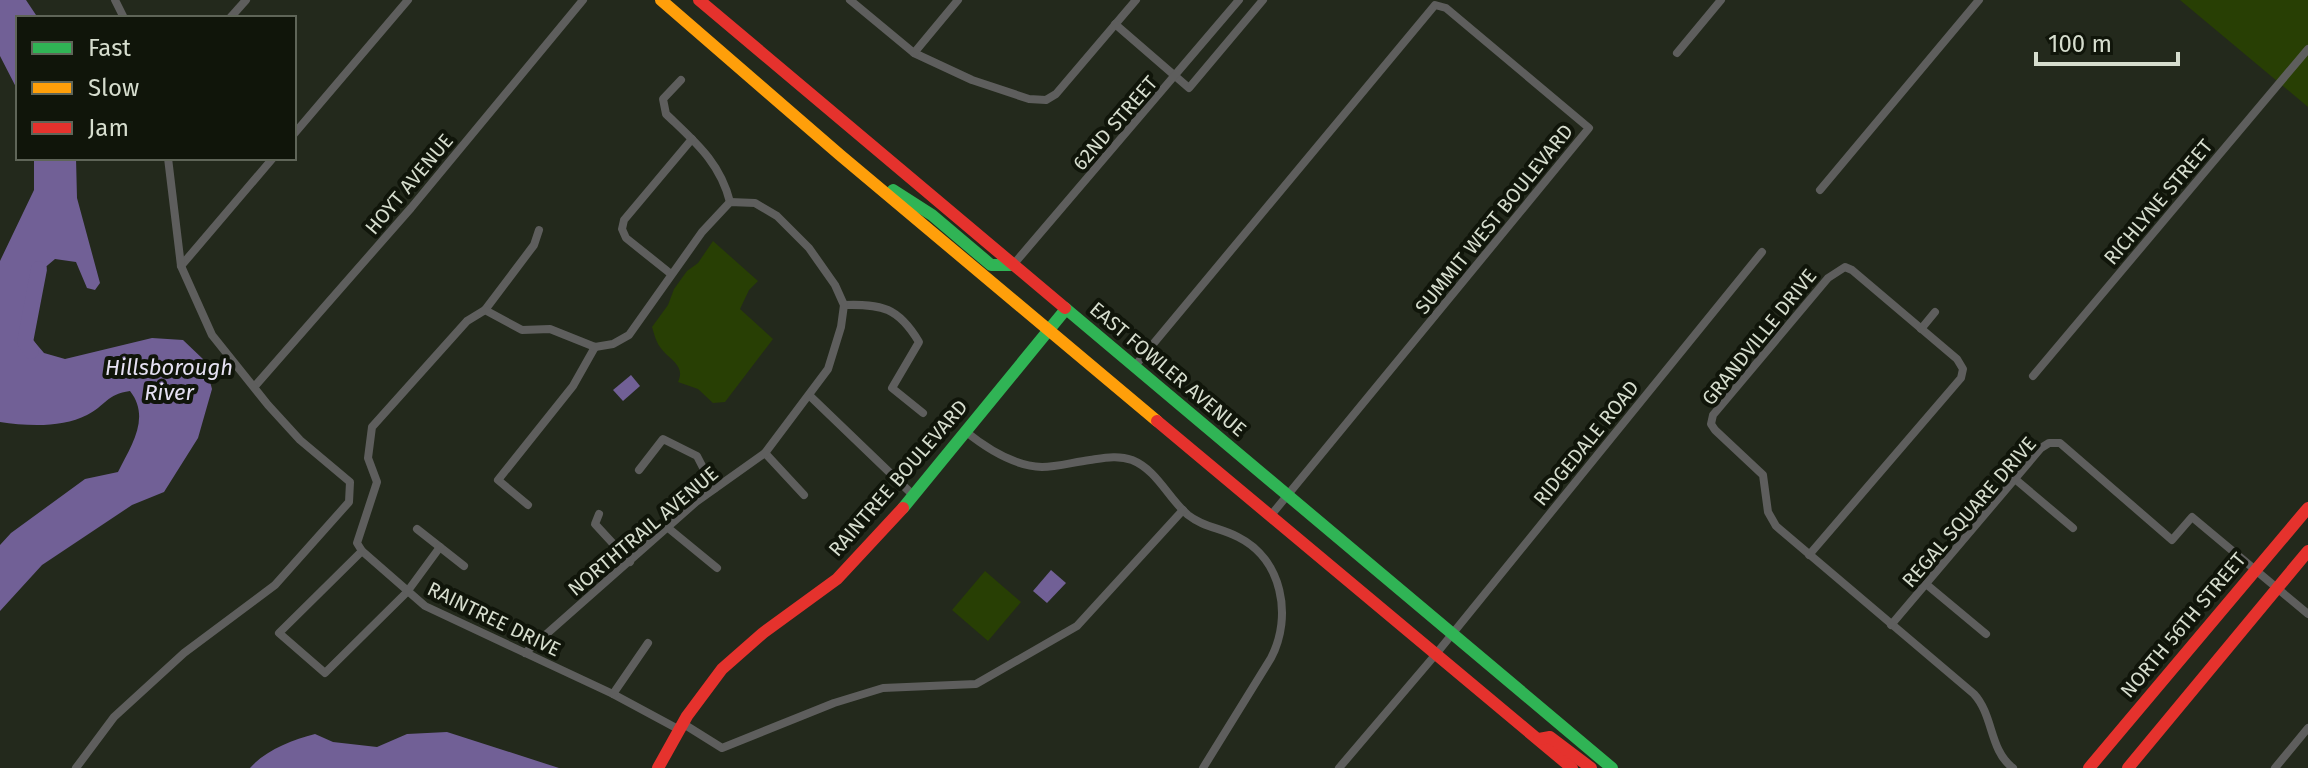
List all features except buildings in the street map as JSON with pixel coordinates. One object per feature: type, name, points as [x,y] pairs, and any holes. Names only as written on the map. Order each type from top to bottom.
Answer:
[{"type":"main road","points":[[661,0],[840,155],[1572,768]]},
{"type":"main road","name":"EAST FOWLER AVENUE","points":[[699,0],[1612,768]]},
{"type":"main road","points":[[840,155],[932,215],[991,265],[1013,265]]},
{"type":"main road","name":"RAINTREE BOULEVARD","points":[[658,768],[680,726],[728,663],[751,641],[844,572],[913,495],[1066,309]]},
{"type":"main road","name":"NORTH 56TH STREET","points":[[2089,768],[2308,508]]},
{"type":"main road","points":[[2128,768],[2308,551]]},
{"type":"main road","points":[[1539,739],[1550,737],[1591,768]]},
{"type":"street","points":[[232,16],[246,0]]},
{"type":"street","points":[[296,132],[408,0]]},
{"type":"street","name":"HOYT AVENUE","points":[[255,386],[411,208],[583,0]]},
{"type":"street","points":[[850,0],[914,53],[972,80],[1029,99],[1046,100],[1056,94],[1136,0]]},
{"type":"street","points":[[914,53],[958,0]]},
{"type":"street","name":"62ND STREET","points":[[1013,265],[1239,0]]},
{"type":"street","points":[[1115,24],[1189,88],[1263,0]]},
{"type":"street","points":[[1677,53],[1721,0]]},
{"type":"street","points":[[1820,190],[1979,0]]},
{"type":"street","name":"SUMMIT WEST BOULEVARD","points":[[1134,367],[1435,5],[1446,8],[1589,128],[1272,514]]},
{"type":"street","name":"RICHLYNE STREET","points":[[2033,376],[2308,49]]},
{"type":"street","points":[[681,80],[663,99],[663,107],[666,114],[715,164],[725,182],[730,202]]},
{"type":"street","points":[[671,274],[626,238],[622,229],[624,220],[692,139]]},
{"type":"street","points":[[76,768],[114,717],[188,649],[275,585],[349,502],[350,482],[300,440],[212,335],[181,266],[168,160]]},
{"type":"street","points":[[181,266],[271,160]]},
{"type":"street","points":[[485,310],[522,330],[550,329],[595,347],[613,344],[629,335],[702,232],[730,202],[755,203],[777,216],[809,248],[835,285],[844,305],[841,327],[828,369],[810,396],[913,495]]},
{"type":"street","points":[[440,547],[407,592],[325,673],[279,633],[362,551],[357,543],[377,482],[368,458],[372,427],[467,321],[485,310],[534,245],[539,230]]},
{"type":"street","name":"RIDGEDALE ROAD","points":[[1339,768],[1436,654],[1762,252]]},
{"type":"street","name":"GRANDVILLE DRIVE","points":[[1809,555],[1961,378],[1963,369],[1957,359],[1845,267],[1836,270],[1713,415],[1711,424],[1763,475],[1768,512],[1776,526],[1809,555],[1982,702],[2003,761],[2013,768]]},
{"type":"street","points":[[844,305],[870,304],[888,308],[909,325],[919,342],[892,388],[923,413]]},
{"type":"street","points":[[1921,329],[1935,312]]},
{"type":"street","points":[[528,505],[498,480],[573,386],[595,347]]},
{"type":"street","name":"NORTHTRAIL AVENUE","points":[[525,653],[667,527],[765,453],[810,396]]},
{"type":"street","points":[[965,431],[1013,461],[1041,467],[1118,457],[1133,460],[1150,472],[1183,510],[1199,522],[1250,544],[1266,561],[1275,577],[1283,605],[1283,627],[1276,648],[1203,768]]},
{"type":"street","points":[[639,470],[663,439],[697,456],[714,489]]},
{"type":"street","name":"REGAL SQUARE DRIVE","points":[[1891,625],[2041,448],[2049,443],[2060,443],[2172,540],[2192,517],[2255,570]]},
{"type":"street","points":[[765,453],[804,495]]},
{"type":"street","points":[[2015,479],[2073,528]]},
{"type":"street","name":"RAINTREE DRIVE","points":[[362,551],[425,606],[722,748],[834,703],[883,688],[976,684],[1077,626],[1183,510]]},
{"type":"street","points":[[599,514],[595,524],[630,562]]},
{"type":"street","points":[[667,527],[717,568]]},
{"type":"street","points":[[417,529],[464,566]]},
{"type":"street","points":[[2255,570],[2308,614]]},
{"type":"street","points":[[1926,584],[1986,634]]},
{"type":"street","points":[[613,694],[648,643]]},
{"type":"street","points":[[2275,768],[2308,728]]},
{"type":"green space","points":[[2180,0],[2308,0],[2308,107]]},
{"type":"green space","points":[[713,241],[758,281],[749,290],[740,309],[773,339],[725,402],[713,403],[698,389],[678,382],[680,371],[659,345],[652,327],[668,305],[674,289]]},
{"type":"green space","points":[[985,571],[1021,602],[988,641],[952,610]]},
{"type":"water","points":[[0,0],[26,0],[37,16],[16,16],[16,87],[0,56]]},
{"type":"water","name":"Hillsborough River","points":[[34,160],[76,160],[77,198],[100,283],[95,290],[87,288],[76,262],[55,259],[42,270],[21,326],[44,353],[65,359],[152,338],[183,340],[204,360],[212,389],[198,438],[164,492],[132,505],[42,565],[0,611],[0,545],[11,533],[85,479],[118,472],[139,422],[139,411],[130,391],[116,395],[87,415],[67,422],[33,425],[0,422],[0,261],[34,190]]},
{"type":"water","points":[[631,375],[640,386],[623,401],[613,390]]},
{"type":"water","points":[[1051,570],[1066,583],[1047,603],[1033,591]]},
{"type":"water","points":[[447,732],[559,768],[250,768],[280,746],[315,734],[333,742],[377,747],[407,734]]},
{"type":"waterway","name":"Hillsborough River","points":[[31,351],[25,342],[39,269]]},
{"type":"traffic: fast","points":[[893,190],[932,215],[991,265],[1013,265]]},
{"type":"traffic: fast","points":[[1065,308],[1612,768]]},
{"type":"traffic: fast","points":[[903,508],[1066,309]]},
{"type":"traffic: slow","points":[[661,0],[1157,421]]},
{"type":"traffic: jam","points":[[699,0],[1065,308]]},
{"type":"traffic: jam","points":[[1157,421],[1572,768]]},
{"type":"traffic: jam","points":[[658,768],[687,716],[722,669],[763,633],[837,579],[903,508]]},
{"type":"traffic: jam","points":[[2089,768],[2308,508]]},
{"type":"traffic: jam","points":[[2128,768],[2308,551]]},
{"type":"traffic: jam","points":[[1539,739],[1550,737],[1591,768]]}]
